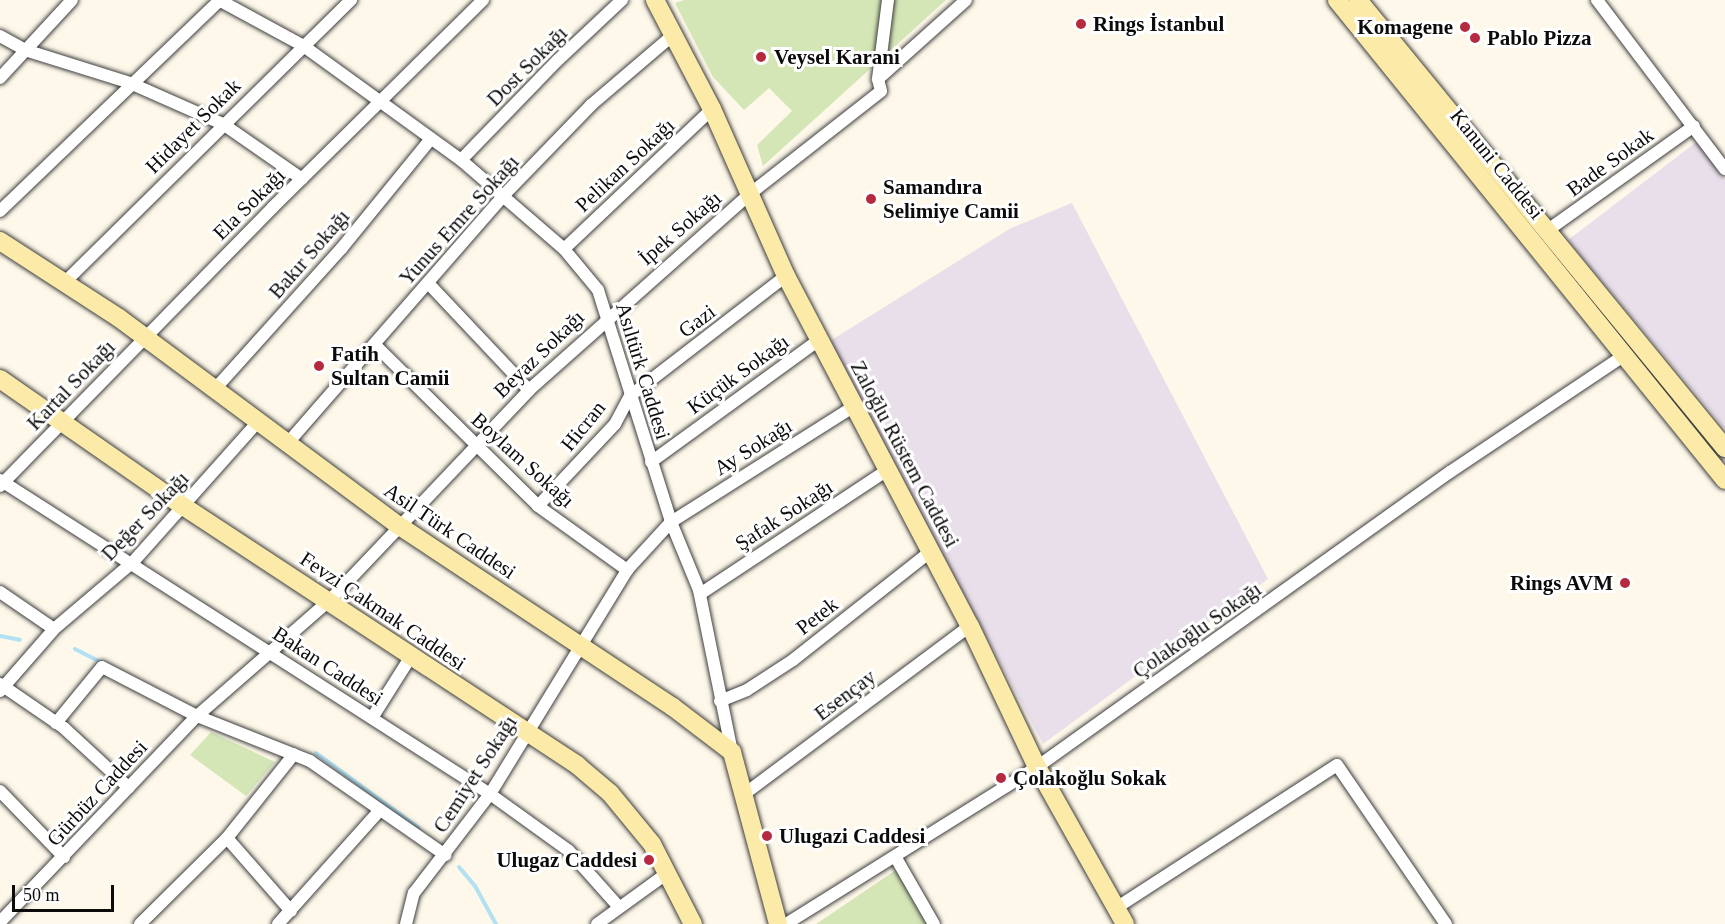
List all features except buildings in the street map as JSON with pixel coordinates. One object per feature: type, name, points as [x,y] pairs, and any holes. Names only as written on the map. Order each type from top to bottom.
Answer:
[{"type":"street","points":[[0,78],[72,0]]},
{"type":"street","points":[[0,211],[130,83],[219,0]]},
{"type":"street","name":"Asıltürk Caddesi","points":[[219,0],[302,45],[383,101],[429,140],[461,160],[564,249],[598,290],[608,316],[630,396],[670,522],[700,594],[732,752]]},
{"type":"street","name":"Hidayet Sokak","points":[[65,282],[302,45],[351,0]]},
{"type":"street","name":"Ela Sokağı","points":[[144,337],[483,0]]},
{"type":"street","name":"Dost Sokağı","points":[[461,160],[558,60],[622,0]]},
{"type":"street","name":"Zaloğlu Rüstem Caddesi","points":[[655,0],[712,109],[786,276],[856,405],[970,626],[1037,767],[1121,916]]},
{"type":"street","points":[[878,79],[888,0]]},
{"type":"street","points":[[878,79],[966,0]]},
{"type":"street","name":"Kanuni Caddesi","points":[[1337,0],[1725,480]]},
{"type":"street","name":"Kanuni Caddesi","points":[[1358,0],[1725,448]]},
{"type":"street","points":[[1597,0],[1725,169]]},
{"type":"street","name":"Yunus Emre Sokağı","points":[[286,445],[502,196],[591,105],[674,34]]},
{"type":"street","points":[[0,36],[25,50],[130,83],[223,124],[302,179]]},
{"type":"street","name":"İpek Sokağı","points":[[608,316],[751,193],[881,91],[878,79]]},
{"type":"street","name":"Pelikan Sokağı","points":[[564,249],[712,109]]},
{"type":"street","name":"Bade Sokak","points":[[1548,230],[1694,126]]},
{"type":"street","name":"Bakır Sokağı","points":[[214,390],[341,249],[429,140]]},
{"type":"street","name":"Asil Türk Caddesi","points":[[0,241],[65,282],[144,337],[286,445],[398,525],[673,707],[732,752]]},
{"type":"street","name":"Gazi","points":[[630,396],[786,276]]},
{"type":"street","points":[[428,283],[529,390]]},
{"type":"street","name":"Beyaz Sokağı","points":[[330,600],[474,445],[608,316]]},
{"type":"street","name":"Kartal Sokağı","points":[[1,483],[144,337]]},
{"type":"street","name":"Küçük Sokağı","points":[[651,462],[820,339]]},
{"type":"street","points":[[1623,356],[1640,344]]},
{"type":"street","name":"Boylam Sokağı","points":[[375,345],[538,506],[627,570]]},
{"type":"street","name":"Çolakoğlu Sokağı","points":[[786,924],[896,858],[1037,767],[1450,472],[1623,356]]},
{"type":"street","name":"Fevzi Çakmak Caddesi","points":[[0,379],[183,506],[330,600],[410,658],[577,765],[610,793],[652,844],[693,924]]},
{"type":"street","name":"Hicran","points":[[538,506],[615,424],[630,396]]},
{"type":"street","name":"Ay Sokağı","points":[[627,570],[670,522],[856,405]]},
{"type":"street","name":"Değer Sokağı","points":[[2,687],[54,629],[133,562],[257,423]]},
{"type":"street","name":"Şafak Sokağı","points":[[700,594],[889,469]]},
{"type":"street","name":"Bakan Caddesi","points":[[1,483],[133,562],[490,794],[569,850],[618,906]]},
{"type":"street","name":"Petek","points":[[720,701],[747,690],[793,660],[931,551]]},
{"type":"street","name":"Cemiyet Sokağı","points":[[406,924],[414,892],[445,855],[490,794],[524,733],[581,647],[627,570]]},
{"type":"street","points":[[0,592],[54,629]]},
{"type":"street","name":"Gürbüz Caddesi","points":[[0,922],[197,716],[330,600]]},
{"type":"street","name":"Esençay","points":[[743,795],[970,626]]},
{"type":"street","points":[[372,718],[410,658]]},
{"type":"street","points":[[56,723],[102,667],[197,716],[310,761],[378,812],[445,855]]},
{"type":"street","points":[[2,687],[56,723],[129,788]]},
{"type":"street","points":[[732,752],[778,924]]},
{"type":"street","points":[[140,924],[227,838],[294,754]]},
{"type":"street","points":[[1121,916],[1337,765],[1446,924]]},
{"type":"street","points":[[0,791],[64,857]]},
{"type":"street","points":[[278,924],[378,812]]},
{"type":"street","points":[[227,838],[291,911]]},
{"type":"street","points":[[896,858],[934,924]]},
{"type":"street","points":[[597,924],[618,906],[666,874]]},
{"type":"shaded area","points":[[1699,140],[1725,179],[1725,429],[1568,240]]},
{"type":"shaded area","points":[[1072,203],[1268,579],[1043,744],[830,341],[1011,228]]},
{"type":"green space","points":[[684,0],[946,0],[763,166],[757,145],[792,111],[769,88],[744,110],[713,77],[675,3]]},
{"type":"green space","points":[[211,732],[275,762],[246,796],[190,755]]},
{"type":"green space","points":[[896,870],[927,924],[816,924]]},
{"type":"waterway","points":[[0,636],[20,640]]},
{"type":"waterway","points":[[75,649],[104,664]]},
{"type":"waterway","points":[[316,753],[419,828]]},
{"type":"waterway","points":[[459,867],[475,886],[496,924]]},
{"type":"place","name":"Rings İstanbul","points":[[1081,24]]},
{"type":"place","name":"Komagene","points":[[1465,27]]},
{"type":"place","name":"Pablo Pizza","points":[[1475,38]]},
{"type":"place","name":"Veysel Karani","points":[[761,57]]},
{"type":"place","name":"Samandıra Selimiye Camii","points":[[871,199]]},
{"type":"place","name":"Fatih Sultan Camii","points":[[319,366]]},
{"type":"place","name":"Rings AVM","points":[[1625,583]]},
{"type":"place","name":"Çolakoğlu Sokak","points":[[1001,778]]},
{"type":"place","name":"Ulugazi Caddesi","points":[[767,836]]},
{"type":"place","name":"Ulugaz Caddesi","points":[[649,860]]}]
